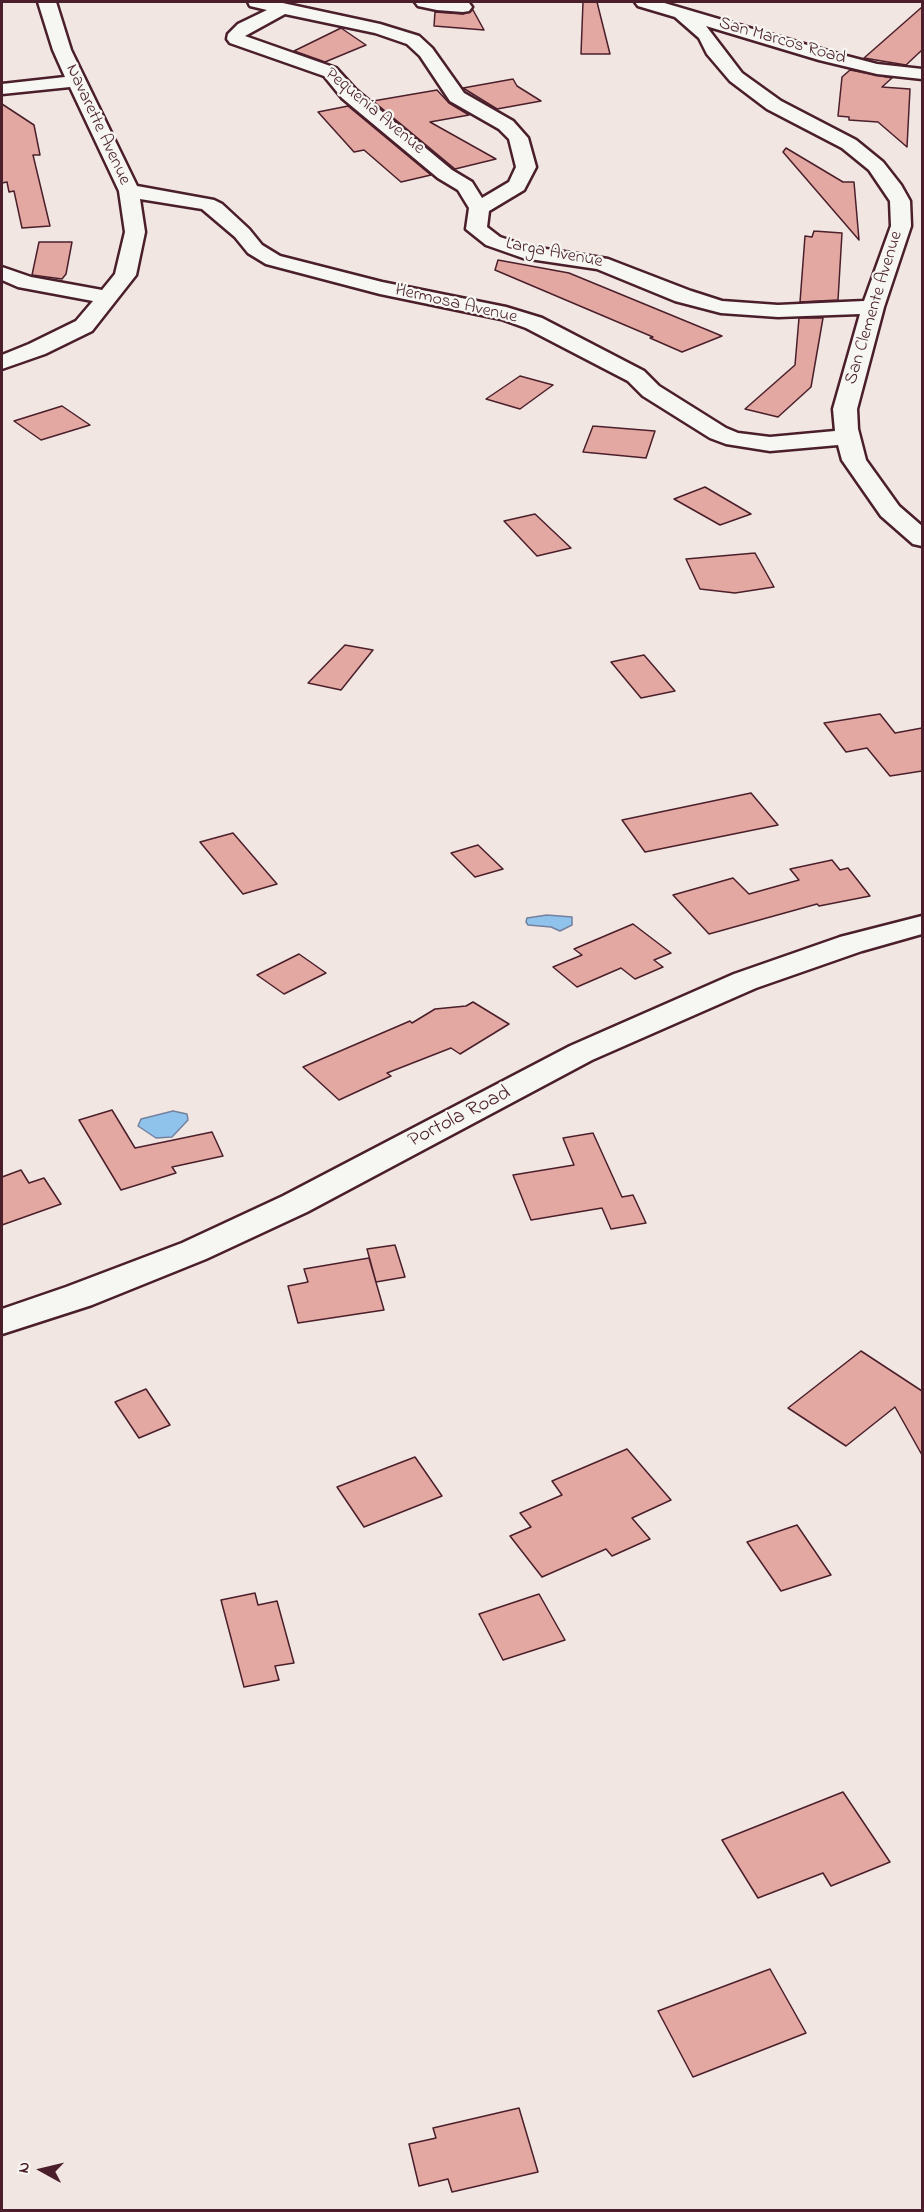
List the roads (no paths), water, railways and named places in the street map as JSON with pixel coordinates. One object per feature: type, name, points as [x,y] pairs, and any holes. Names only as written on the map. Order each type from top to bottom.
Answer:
[{"type":"street","name":"Navarette Avenue","points":[[2,362],[37,349],[84,326],[125,275],[134,240],[135,231],[129,191],[62,50],[47,2]]},
{"type":"street","points":[[256,2],[281,9],[320,15],[413,40],[426,52],[457,97],[506,125],[518,138],[526,167],[517,186],[479,208]]},
{"type":"street","points":[[424,2],[463,7]]},
{"type":"street","name":"San Marcos Road","points":[[644,2],[862,66],[922,74]]},
{"type":"street","name":"Pequenia Avenue","points":[[281,9],[244,28],[237,34],[236,39],[330,72],[349,94],[445,174],[465,186],[479,208]]},
{"type":"street","name":"San Clemente Avenue","points":[[680,12],[707,36],[723,64],[744,84],[774,105],[849,144],[876,166],[894,189],[901,208],[902,226],[873,307],[845,409],[848,437],[854,460],[890,511],[922,539]]},
{"type":"street","points":[[2,89],[76,81]]},
{"type":"street","name":"Hermosa Avenue","points":[[129,191],[207,204],[215,208],[242,233],[255,249],[273,260],[380,288],[506,314],[534,323],[636,376],[651,391],[718,433],[734,439],[770,444],[848,437]]},
{"type":"street","name":"Larga Avenue","points":[[479,208],[476,229],[493,242],[523,252],[601,263],[701,302],[745,310],[873,307]]},
{"type":"street","points":[[2,273],[27,282],[107,297]]},
{"type":"street","name":"Portola Road","points":[[2,1322],[79,1296],[194,1251],[295,1204],[581,1053],[745,981],[851,944],[922,925]]},
{"type":"water","points":[[547,915],[572,917],[572,925],[560,931],[551,927],[528,925],[526,922],[527,918]]},
{"type":"water","points":[[173,1111],[187,1114],[188,1120],[172,1137],[156,1138],[138,1126],[141,1119]]}]
